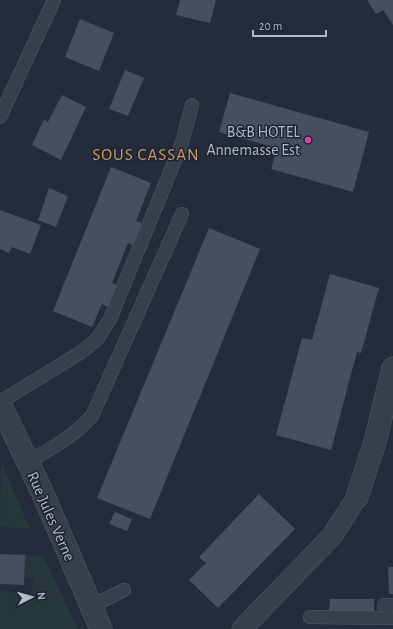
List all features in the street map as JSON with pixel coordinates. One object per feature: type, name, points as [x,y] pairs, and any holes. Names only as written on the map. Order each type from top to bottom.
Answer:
[{"type":"street","points":[[242,629],[332,536],[357,497],[375,442],[393,368]]},
{"type":"street","name":"Rue Jules Verne","points":[[0,403],[101,629]]},
{"type":"lane","points":[[0,117],[54,0]]},
{"type":"lane","points":[[0,403],[83,351],[98,338],[110,319],[182,144],[192,105]]},
{"type":"lane","points":[[27,462],[65,442],[82,428],[92,416],[182,214]]},
{"type":"lane","points":[[92,606],[124,590]]},
{"type":"lane","points":[[310,618],[341,624],[393,618]]},
{"type":"shaded area","points":[[1,462],[30,529],[0,527]]},
{"type":"shaded area","points":[[25,555],[43,556],[78,629],[0,629],[0,591],[32,594],[33,578],[24,577]]},
{"type":"building","points":[[180,0],[216,0],[210,23],[176,15]]},
{"type":"building","points":[[367,0],[393,0],[393,25],[383,10],[376,14]]},
{"type":"building","points":[[80,19],[114,33],[99,71],[65,57]]},
{"type":"building","points":[[125,70],[144,78],[128,116],[109,109]]},
{"type":"building","name":"B&B HOTEL Annemasse Est","points":[[230,93],[369,132],[353,192],[271,169],[277,148],[219,132]]},
{"type":"building","points":[[62,95],[86,107],[61,160],[32,145],[44,119],[48,122]]},
{"type":"building","points":[[111,167],[151,183],[136,221],[142,223],[133,245],[128,243],[112,283],[117,285],[108,307],[102,304],[92,327],[53,311]]},
{"type":"building","points":[[49,188],[68,196],[56,227],[38,220]]},
{"type":"building","points":[[0,210],[41,225],[30,254],[12,247],[9,253],[0,249]]},
{"type":"building","points":[[209,228],[260,249],[150,519],[97,498]]},
{"type":"building","points":[[330,274],[379,288],[361,353],[357,352],[331,450],[276,435],[302,338],[312,340]]},
{"type":"building","points":[[259,494],[295,529],[218,608],[189,580],[206,563],[199,557]]},
{"type":"building","points":[[115,512],[132,519],[127,531],[109,524]]},
{"type":"building","points":[[0,554],[25,555],[24,585],[0,584]]},
{"type":"building","points":[[388,567],[393,567],[393,594],[389,594]]},
{"type":"building","points":[[330,599],[374,599],[374,611],[329,611]]},
{"type":"place","name":"B&B HOTEL Annemasse Est","points":[[308,140]]},
{"type":"district","name":"SOUS CASSAN","points":[[146,154]]}]
